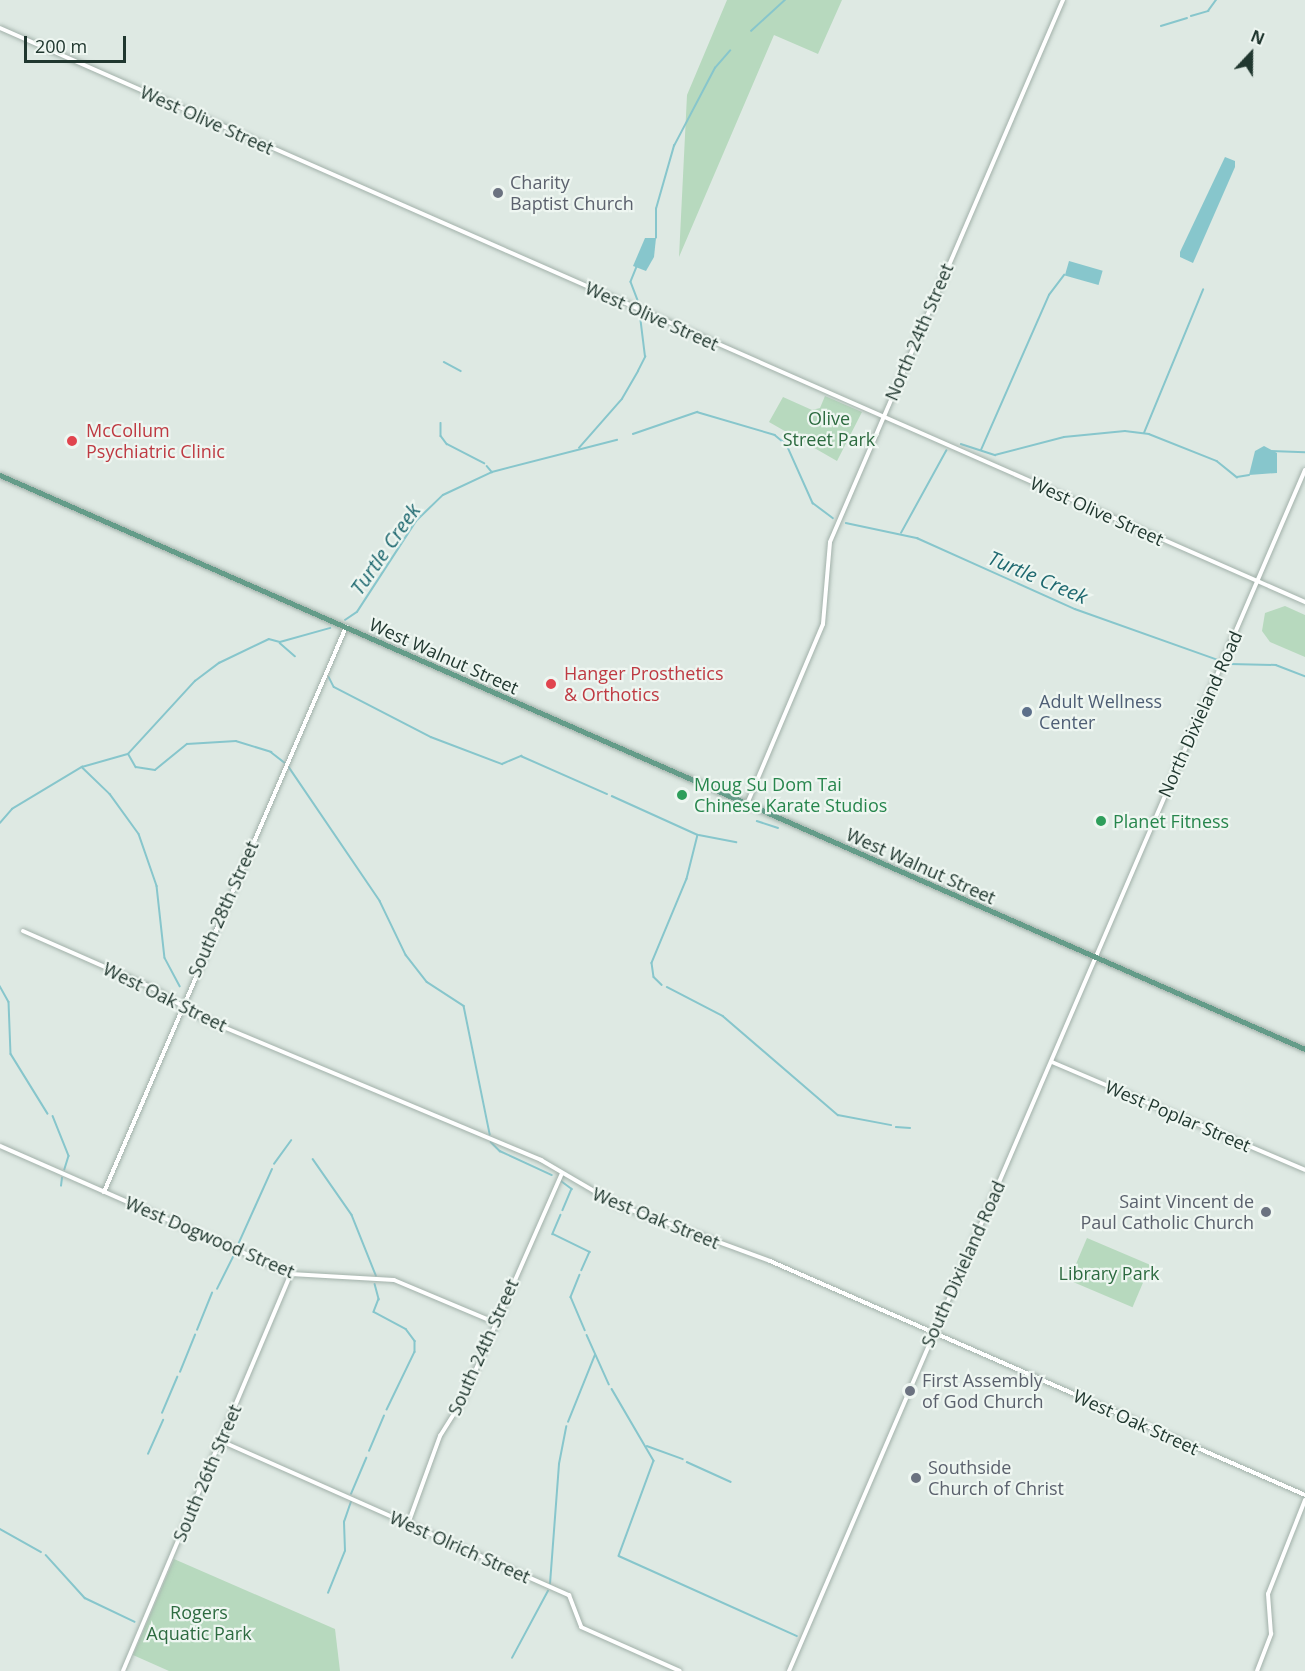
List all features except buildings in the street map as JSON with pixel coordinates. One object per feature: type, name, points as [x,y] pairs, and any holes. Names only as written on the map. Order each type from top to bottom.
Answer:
[{"type":"main road","name":"West Walnut Street","points":[[0,475],[1305,1049]]},
{"type":"street","name":"North 24th Street","points":[[747,804],[823,624],[826,556],[882,417],[1064,0]]},
{"type":"street","name":"West Olive Street","points":[[0,28],[1305,602]]},
{"type":"street","name":"North Dixieland Road","points":[[1095,957],[1305,470]]},
{"type":"street","name":"South 28th Street","points":[[104,1192],[181,1004],[346,627]]},
{"type":"street","name":"West Oak Street","points":[[23,931],[181,1004],[201,1018],[519,1150],[618,1205],[750,1252],[1296,1492],[1305,1498]]},
{"type":"street","name":"South Dixieland Road","points":[[789,1671],[933,1332],[1052,1062],[1095,957]]},
{"type":"street","name":"West Poplar Street","points":[[1052,1062],[1305,1170]]},
{"type":"street","name":"West Dogwood Street","points":[[0,1146],[291,1274],[394,1280],[494,1322]]},
{"type":"street","name":"South 24th Street","points":[[408,1524],[440,1436],[462,1401],[494,1322],[562,1173]]},
{"type":"street","name":"South 26th Street","points":[[123,1671],[291,1274]]},
{"type":"street","name":"West Olrich Street","points":[[221,1441],[569,1595],[581,1627],[680,1671]]},
{"type":"street","points":[[1257,1671],[1271,1634],[1268,1594],[1304,1510],[1305,1498]]},
{"type":"green space","points":[[727,0],[842,0],[818,54],[774,35],[679,257],[687,95]]},
{"type":"green space","name":"Olive Street Park","points":[[825,396],[862,412],[837,461],[769,422],[783,397],[812,410],[820,408]]},
{"type":"green space","points":[[1285,606],[1305,615],[1305,657],[1270,642],[1262,631],[1265,613]]},
{"type":"green space","name":"Library Park","points":[[1087,1238],[1151,1265],[1133,1307],[1069,1280]]},
{"type":"green space","name":"Rogers Aquatic Park","points":[[174,1559],[335,1629],[340,1671],[169,1671],[133,1655]]},
{"type":"water","points":[[1225,157],[1235,161],[1235,167],[1193,263],[1180,257],[1180,252]]},
{"type":"water","points":[[645,238],[656,238],[654,257],[646,271],[633,266]]},
{"type":"water","points":[[1069,261],[1103,271],[1099,285],[1065,275]]},
{"type":"water","points":[[1264,446],[1277,453],[1277,473],[1249,475],[1255,451]]},
{"type":"waterway","points":[[751,31],[785,0]]},
{"type":"waterway","points":[[1191,16],[1208,11],[1216,0]]},
{"type":"waterway","points":[[1161,26],[1187,18]]},
{"type":"waterway","points":[[656,238],[656,209],[674,146],[715,68],[730,51]]},
{"type":"waterway","points":[[637,267],[631,282],[638,300]]},
{"type":"waterway","points":[[981,450],[1049,295],[1064,275]]},
{"type":"waterway","points":[[1144,433],[1203,290]]},
{"type":"waterway","points":[[579,448],[622,399],[645,357],[640,318]]},
{"type":"waterway","points":[[444,362],[461,371]]},
{"type":"waterway","name":"Turtle Creek","points":[[633,434],[697,412],[775,435],[787,445],[813,503],[833,518]]},
{"type":"waterway","points":[[441,423],[441,436],[447,444],[484,463]]},
{"type":"waterway","points":[[961,444],[995,455],[1064,437],[1125,431],[1149,434],[1217,461],[1237,477],[1249,475]]},
{"type":"waterway","name":"Turtle Creek","points":[[345,620],[357,612],[416,521],[443,495],[492,472],[617,440]]},
{"type":"waterway","points":[[901,533],[946,451]]},
{"type":"waterway","points":[[1271,451],[1305,452]]},
{"type":"waterway","name":"Turtle Creek","points":[[487,466],[492,472]]},
{"type":"waterway","name":"Turtle Creek","points":[[846,523],[917,538],[1075,609],[1218,660]]},
{"type":"waterway","name":"Turtle Creek","points":[[0,823],[12,809],[82,767],[128,754],[195,681],[219,663],[269,639],[280,642],[330,628]]},
{"type":"waterway","points":[[280,643],[295,656]]},
{"type":"waterway","name":"Turtle Creek","points":[[1230,664],[1276,665],[1305,676]]},
{"type":"waterway","points":[[329,677],[334,687],[431,737],[502,764],[521,756],[607,794]]},
{"type":"waterway","points":[[129,755],[136,767],[155,770],[187,744],[236,741],[271,752],[285,763]]},
{"type":"waterway","points":[[82,767],[110,794],[139,834],[157,886],[165,958],[180,986]]},
{"type":"waterway","points":[[289,767],[380,901],[406,955],[427,982],[464,1006],[490,1134]]},
{"type":"waterway","points":[[612,796],[698,835],[687,879],[652,963],[654,977],[662,985]]},
{"type":"waterway","points":[[757,821],[778,828]]},
{"type":"waterway","points":[[699,835],[736,842]]},
{"type":"waterway","points":[[0,986],[9,1002],[11,1054],[48,1114]]},
{"type":"waterway","points":[[667,987],[723,1016],[838,1115],[891,1125]]},
{"type":"waterway","points":[[188,1002],[209,1016]]},
{"type":"waterway","points":[[53,1116],[69,1156],[65,1169]]},
{"type":"waterway","points":[[896,1127],[910,1128]]},
{"type":"waterway","points":[[274,1164],[291,1141]]},
{"type":"waterway","points":[[491,1142],[500,1151],[552,1175]]},
{"type":"waterway","points":[[313,1159],[352,1215],[376,1275]]},
{"type":"waterway","points":[[237,1247],[272,1169]]},
{"type":"waterway","points":[[61,1186],[62,1178]]},
{"type":"waterway","points":[[560,1180],[572,1189],[563,1210]]},
{"type":"waterway","points":[[561,1215],[553,1234],[590,1252],[582,1270]]},
{"type":"waterway","points":[[217,1289],[235,1253]]},
{"type":"waterway","points":[[580,1275],[571,1297],[585,1330]]},
{"type":"waterway","points":[[375,1284],[379,1299],[374,1312],[406,1329],[415,1341],[415,1352],[387,1410]]},
{"type":"waterway","points":[[197,1330],[212,1293]]},
{"type":"waterway","points":[[180,1372],[195,1335]]},
{"type":"waterway","points":[[587,1335],[609,1384]]},
{"type":"waterway","points":[[568,1422],[595,1355]]},
{"type":"waterway","points":[[162,1413],[177,1377]]},
{"type":"waterway","points":[[612,1389],[654,1461],[619,1556],[797,1636]]},
{"type":"waterway","points":[[369,1451],[384,1416]]},
{"type":"waterway","points":[[148,1454],[163,1420]]},
{"type":"waterway","points":[[550,1584],[559,1464],[566,1427]]},
{"type":"waterway","points":[[647,1446],[683,1459]]},
{"type":"waterway","points":[[351,1494],[366,1458]]},
{"type":"waterway","points":[[687,1462],[731,1482]]},
{"type":"waterway","points":[[328,1593],[345,1551],[344,1522],[351,1502]]},
{"type":"waterway","points":[[0,1529],[41,1552]]},
{"type":"waterway","points":[[46,1555],[85,1598],[135,1622]]},
{"type":"waterway","points":[[512,1658],[548,1591]]},
{"type":"place","name":"Charity Baptist Church","points":[[498,193]]},
{"type":"place","name":"McCollum Psychiatric Clinic","points":[[72,441]]},
{"type":"place","name":"Hanger Prosthetics & Orthotics","points":[[551,684]]},
{"type":"place","name":"Adult Wellness Center","points":[[1027,712]]},
{"type":"place","name":"Moug Su Dom Tai Chinese Karate Studios","points":[[682,795]]},
{"type":"place","name":"Planet Fitness","points":[[1101,821]]},
{"type":"place","name":"Saint Vincent de Paul Catholic Church","points":[[1266,1212]]},
{"type":"place","name":"First Assembly of God Church","points":[[910,1391]]},
{"type":"place","name":"Southside Church of Christ","points":[[916,1478]]}]
